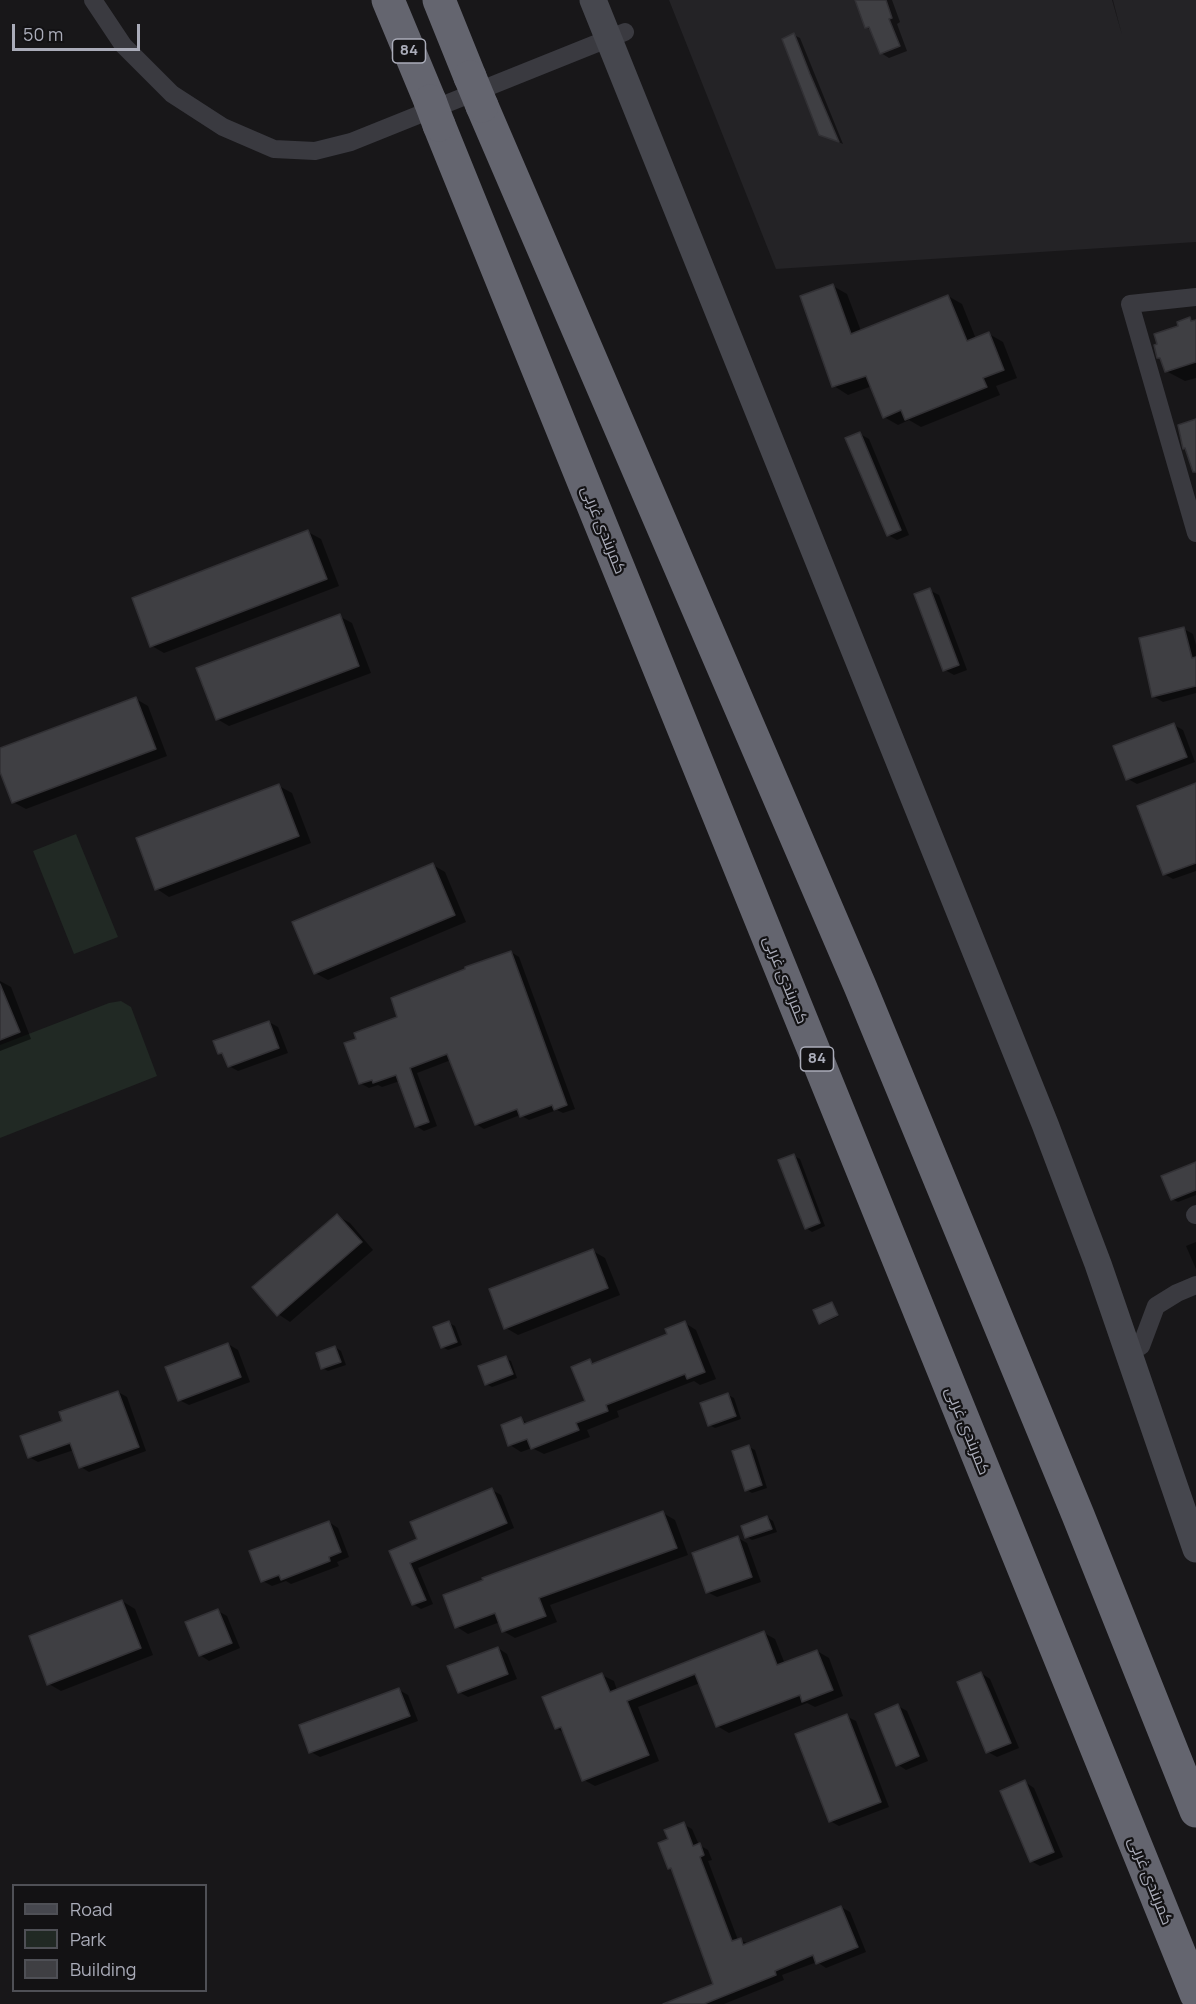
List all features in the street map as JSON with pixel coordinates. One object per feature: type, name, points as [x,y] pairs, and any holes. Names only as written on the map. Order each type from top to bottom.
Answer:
[{"type":"highway","name":"کمربندی غربی","points":[[388,0],[1196,1994]]},
{"type":"highway","points":[[439,0],[860,986],[1073,1504],[1196,1811]]},
{"type":"street","points":[[93,0],[123,45],[172,94],[222,127],[274,149],[315,152],[351,142],[617,35]]},
{"type":"street","points":[[593,0],[617,35],[1054,1108],[1111,1259],[1196,1505]]},
{"type":"street","points":[[612,0],[617,35],[1098,1264],[1196,1549]]},
{"type":"street","points":[[1196,297],[1130,304],[1189,485],[1196,534]]},
{"type":"street","points":[[1141,1346],[1156,1306],[1196,1285]]},
{"type":"shaded area","points":[[669,0],[1112,0],[1122,35],[1113,0],[1196,0],[1196,242],[776,269]]},
{"type":"green space","points":[[76,834],[118,937],[74,954],[33,851]]},
{"type":"green space","points":[[121,1001],[131,1007],[157,1076],[0,1138],[0,1045],[109,1003]]},
{"type":"building","points":[[855,0],[886,0],[892,18],[889,19],[900,46],[880,54],[869,27],[865,28]]},
{"type":"building","points":[[794,33],[839,142],[819,135],[782,39]]},
{"type":"building","points":[[833,284],[851,334],[948,295],[967,341],[989,332],[1004,370],[983,378],[987,387],[905,420],[901,410],[883,418],[866,376],[832,387],[800,296]]},
{"type":"building","points":[[1190,317],[1191,321],[1196,320],[1196,362],[1165,372],[1160,358],[1157,358],[1154,334],[1178,326],[1177,322]]},
{"type":"building","points":[[1196,419],[1196,472],[1193,472],[1185,448],[1183,449],[1178,425]]},
{"type":"building","points":[[860,432],[901,530],[887,536],[845,438]]},
{"type":"building","points":[[308,530],[327,579],[150,647],[132,598]]},
{"type":"building","points":[[930,588],[959,665],[943,671],[914,594]]},
{"type":"building","points":[[340,614],[359,666],[216,720],[196,668]]},
{"type":"building","points":[[1184,627],[1192,658],[1196,657],[1196,686],[1152,697],[1139,638]]},
{"type":"building","points":[[136,697],[156,749],[12,803],[0,772],[0,748]]},
{"type":"building","points":[[1174,723],[1187,757],[1126,780],[1113,746]]},
{"type":"building","points":[[1196,783],[1196,863],[1163,875],[1137,806]]},
{"type":"building","points":[[279,784],[299,836],[155,890],[136,838]]},
{"type":"building","points":[[433,863],[455,915],[314,974],[292,922]]},
{"type":"building","points":[[511,951],[567,1105],[554,1110],[552,1105],[520,1117],[517,1109],[475,1125],[447,1054],[410,1068],[429,1122],[415,1127],[396,1075],[373,1083],[372,1080],[359,1084],[344,1043],[356,1039],[354,1033],[397,1017],[391,998],[465,969],[465,967]]},
{"type":"building","points":[[0,984],[20,1032],[0,1040]]},
{"type":"building","points":[[269,1021],[279,1048],[228,1067],[222,1053],[218,1054],[213,1041]]},
{"type":"building","points":[[794,1154],[820,1223],[805,1229],[778,1160]]},
{"type":"building","points":[[1196,1162],[1196,1190],[1171,1200],[1161,1176]]},
{"type":"building","points":[[337,1214],[362,1242],[277,1316],[252,1287]]},
{"type":"building","points":[[593,1249],[608,1288],[504,1329],[489,1289]]},
{"type":"building","points":[[832,1302],[838,1315],[819,1324],[813,1310]]},
{"type":"building","points":[[449,1321],[457,1342],[441,1348],[433,1327]]},
{"type":"building","points":[[685,1321],[705,1372],[687,1379],[685,1374],[606,1405],[608,1411],[576,1423],[579,1430],[531,1449],[527,1439],[508,1446],[501,1425],[521,1417],[524,1424],[585,1401],[571,1367],[590,1359],[592,1364],[667,1334],[665,1329]]},
{"type":"building","points":[[228,1343],[241,1377],[178,1401],[165,1367]]},
{"type":"building","points":[[335,1346],[341,1362],[321,1369],[316,1353]]},
{"type":"building","points":[[506,1356],[513,1374],[485,1385],[478,1366]]},
{"type":"building","points":[[118,1391],[139,1447],[79,1468],[70,1443],[28,1458],[20,1436],[62,1421],[59,1412]]},
{"type":"building","points":[[728,1393],[736,1416],[708,1426],[700,1403]]},
{"type":"building","points":[[749,1445],[762,1485],[745,1491],[732,1451]]},
{"type":"building","points":[[492,1488],[507,1523],[410,1563],[426,1600],[412,1605],[389,1551],[417,1539],[410,1522]]},
{"type":"building","points":[[663,1511],[677,1548],[539,1598],[546,1616],[502,1632],[495,1613],[455,1628],[443,1595],[483,1580],[482,1578]]},
{"type":"building","points":[[767,1516],[772,1529],[745,1538],[741,1526]]},
{"type":"building","points":[[329,1521],[341,1552],[329,1557],[330,1561],[281,1580],[279,1575],[261,1582],[249,1551]]},
{"type":"building","points":[[738,1536],[752,1577],[706,1593],[692,1553]]},
{"type":"building","points":[[122,1600],[141,1648],[47,1685],[29,1636]]},
{"type":"building","points":[[218,1609],[232,1643],[199,1656],[185,1622]]},
{"type":"building","points":[[764,1631],[777,1665],[817,1650],[833,1690],[802,1702],[800,1695],[716,1727],[695,1674],[627,1701],[649,1755],[582,1781],[561,1727],[555,1729],[542,1697],[602,1673],[610,1692]]},
{"type":"building","points":[[498,1647],[508,1674],[458,1693],[447,1666]]},
{"type":"building","points":[[981,1672],[1011,1743],[986,1753],[957,1682]]},
{"type":"building","points":[[399,1688],[410,1716],[309,1753],[299,1725]]},
{"type":"building","points":[[898,1704],[919,1756],[896,1766],[875,1714]]},
{"type":"building","points":[[847,1714],[881,1802],[829,1822],[795,1734]]},
{"type":"building","points":[[1025,1780],[1054,1852],[1030,1862],[1000,1791]]},
{"type":"building","points":[[684,1822],[693,1846],[700,1843],[704,1855],[700,1857],[732,1941],[741,1938],[743,1945],[841,1906],[858,1947],[816,1964],[813,1955],[775,1971],[776,1975],[704,2004],[663,2004],[713,1984],[671,1868],[668,1869],[658,1843],[668,1839],[664,1830]]}]
